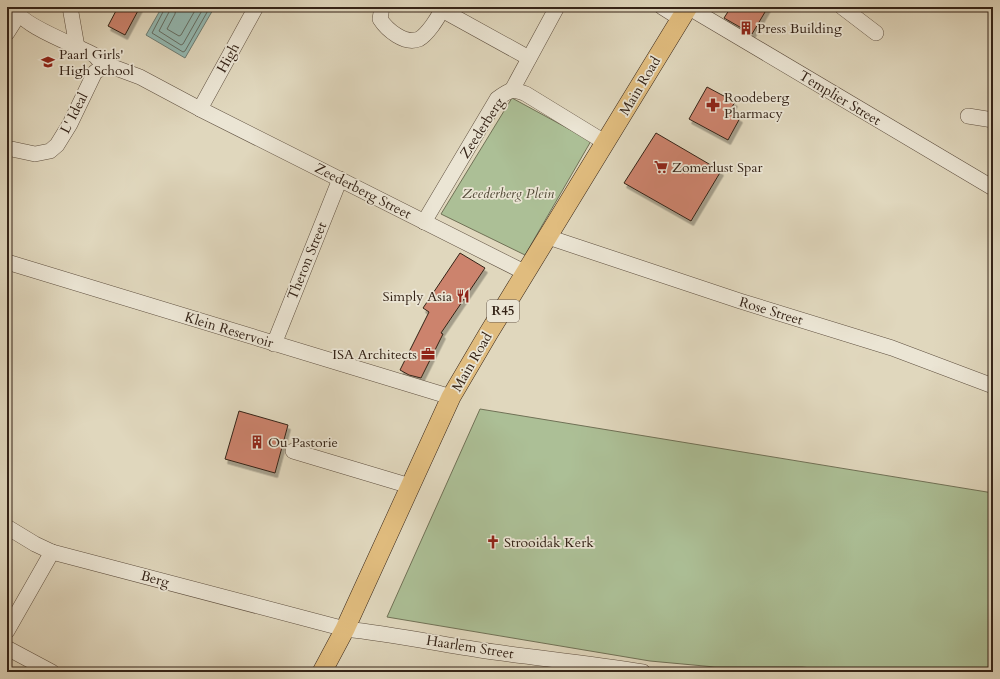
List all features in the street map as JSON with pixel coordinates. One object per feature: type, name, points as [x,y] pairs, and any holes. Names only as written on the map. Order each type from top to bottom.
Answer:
[{"type":"main road","name":"Main Road","points":[[322,672],[345,629],[451,397],[686,11]]},
{"type":"street","points":[[70,7],[76,46]]},
{"type":"street","name":"High","points":[[200,109],[256,7]]},
{"type":"street","points":[[382,7],[380,19],[385,27],[408,41],[419,39],[429,30],[442,8],[529,58]]},
{"type":"street","points":[[512,90],[557,7]]},
{"type":"street","name":"Templier Street","points":[[662,7],[686,11],[993,188]]},
{"type":"street","points":[[842,7],[876,33]]},
{"type":"street","points":[[7,33],[18,10],[34,25],[96,56],[104,67],[113,67],[127,71],[200,109]]},
{"type":"street","name":"L' Ideal","points":[[7,148],[35,154],[50,151],[57,145],[70,124],[92,78],[98,70],[104,67]]},
{"type":"street","name":"Zeederberg","points":[[424,222],[497,99],[506,92],[512,90],[526,94],[606,143]]},
{"type":"street","name":"Zeederberg Street","points":[[200,109],[526,274]]},
{"type":"street","points":[[968,116],[993,120]]},
{"type":"street","name":"Theron Street","points":[[274,344],[340,179]]},
{"type":"street","name":"Rose Street","points":[[548,237],[740,301],[892,348],[993,386]]},
{"type":"street","name":"Klein Reservoir","points":[[7,262],[451,397]]},
{"type":"street","points":[[293,451],[410,486]]},
{"type":"street","name":"Berg","points":[[7,527],[35,544],[52,552],[345,629]]},
{"type":"street","points":[[7,631],[52,552]]},
{"type":"street","name":"Haarlem Street","points":[[345,629],[500,652],[585,668],[643,672]]},
{"type":"street","points":[[7,648],[52,672]]},
{"type":"green space","name":"Zeederberg Plein","points":[[512,98],[591,141],[525,255],[441,214]]},
{"type":"green space","points":[[480,409],[993,493],[993,670],[941,672],[849,672],[802,667],[715,667],[650,661],[387,617]]},
{"type":"water","points":[[162,7],[214,8],[185,58],[146,35]]},
{"type":"building","points":[[118,7],[140,7],[125,35],[108,26]]},
{"type":"building","name":"Press Building","points":[[731,7],[768,7],[752,34],[724,18]]},
{"type":"building","points":[[707,87],[735,102],[729,112],[740,118],[728,140],[689,119]]},
{"type":"building","points":[[656,133],[721,171],[691,221],[624,183]]},
{"type":"building","points":[[460,253],[485,268],[441,333],[443,334],[421,378],[409,375],[400,370],[429,312],[423,308]]},
{"type":"building","name":"Ou Pastorie","points":[[239,411],[288,425],[275,473],[225,459]]},
{"type":"place","name":"Press Building","points":[[746,28]]},
{"type":"place","name":"Paarl Girls' High School","points":[[48,62]]},
{"type":"place","name":"Roodeberg Pharmacy","points":[[713,105]]},
{"type":"place","name":"Zomerlust Spar","points":[[661,167]]},
{"type":"place","name":"Simply Asia","points":[[463,296]]},
{"type":"place","name":"ISA Architects","points":[[428,354]]},
{"type":"place","name":"Ou Pastorie","points":[[257,442]]},
{"type":"place","name":"Strooidak Kerk","points":[[493,542]]}]
